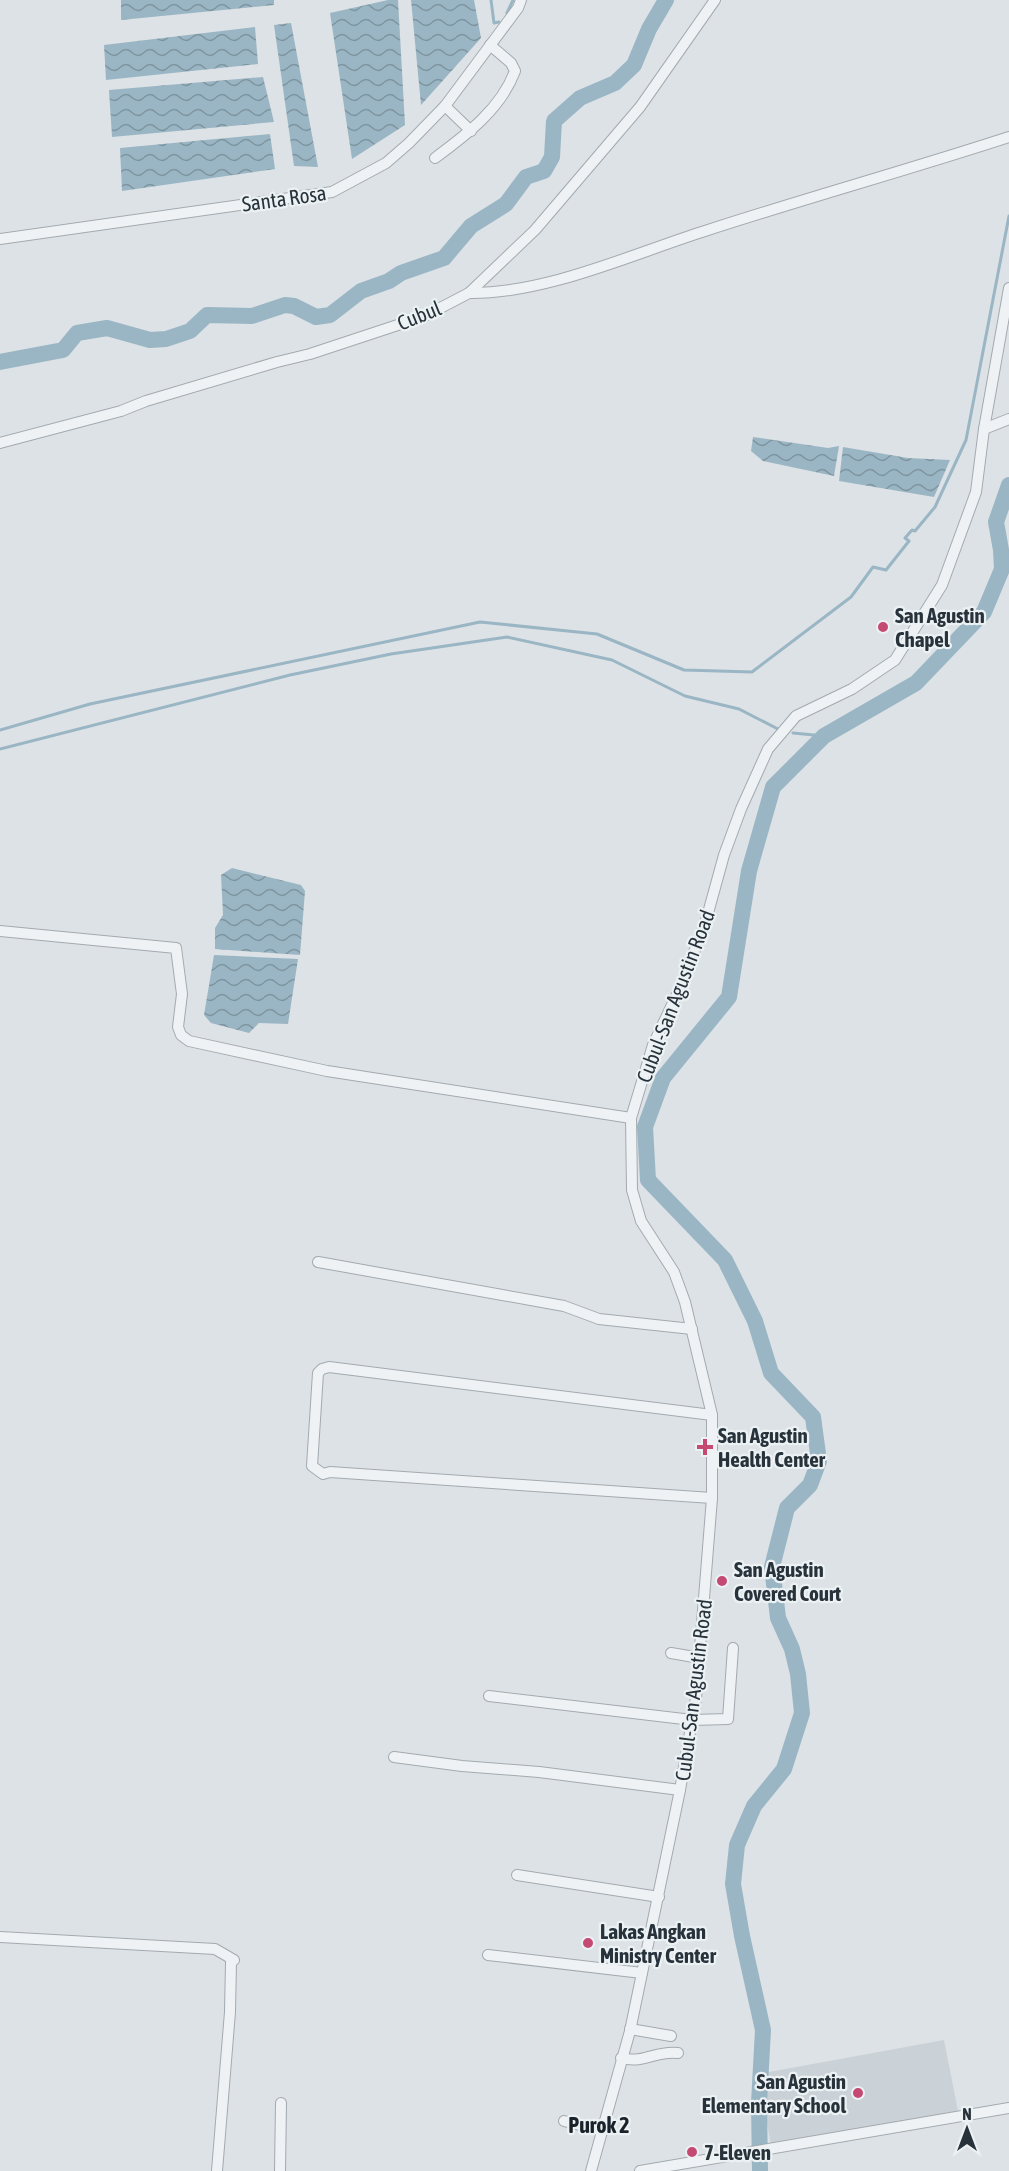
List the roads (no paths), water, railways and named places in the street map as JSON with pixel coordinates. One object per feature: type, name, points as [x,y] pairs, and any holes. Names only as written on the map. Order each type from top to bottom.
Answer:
[{"type":"street","name":"Santa Rosa","points":[[0,239],[332,192],[386,163],[445,106],[518,8],[521,0]]},
{"type":"street","name":"Cubul","points":[[0,443],[121,411],[146,400],[310,354],[424,316],[469,292],[535,230],[640,107],[715,0]]},
{"type":"street","points":[[435,158],[471,131],[511,81],[515,71],[511,63],[490,45]]},
{"type":"street","points":[[445,106],[471,131]]},
{"type":"street","points":[[469,292],[484,293],[528,287],[575,274],[824,192],[938,160],[1009,136]]},
{"type":"street","name":"Cubul-San Agustin Road","points":[[591,2171],[630,2029],[680,1790],[700,1658],[712,1498],[712,1415],[685,1302],[674,1272],[641,1221],[632,1190],[631,1118],[653,1046],[680,988],[705,924],[719,868],[741,809],[768,749],[796,716],[852,689],[895,660],[942,585],[976,492],[984,429],[1009,288]]},
{"type":"street","points":[[984,429],[1009,419]]},
{"type":"street","points":[[0,931],[176,948],[182,994],[178,1027],[181,1035],[189,1041],[327,1071],[631,1118]]},
{"type":"street","points":[[318,1262],[564,1306],[599,1319],[692,1329]]},
{"type":"street","points":[[712,1415],[329,1367],[318,1373],[312,1466],[323,1474],[330,1472],[712,1498]]},
{"type":"street","points":[[489,1696],[692,1720],[728,1719],[733,1648]]},
{"type":"street","points":[[671,1653],[700,1658]]},
{"type":"street","points":[[394,1757],[680,1790]]},
{"type":"street","points":[[517,1875],[659,1898]]},
{"type":"street","points":[[0,1937],[215,1949],[234,1960],[231,1962],[230,2012],[217,2171]]},
{"type":"street","points":[[488,1955],[642,1973]]},
{"type":"street","points":[[630,2029],[671,2036]]},
{"type":"street","points":[[621,2058],[633,2061],[678,2053]]},
{"type":"street","points":[[280,2171],[281,2103]]},
{"type":"street","points":[[640,2171],[698,2167],[739,2155],[1009,2108]]},
{"type":"street","points":[[564,2121],[603,2131]]},
{"type":"water","points":[[121,0],[274,0],[274,5],[121,20]]},
{"type":"water","points":[[388,0],[398,0],[405,125],[352,159],[330,13]]},
{"type":"water","points":[[411,0],[474,0],[481,38],[421,105]]},
{"type":"water","points":[[291,23],[318,167],[294,166],[274,25]]},
{"type":"water","points":[[255,27],[258,64],[106,80],[104,45]]},
{"type":"water","points":[[263,77],[274,122],[112,137],[109,90]]},
{"type":"water","points":[[270,134],[275,169],[122,191],[120,148]]},
{"type":"water","points":[[753,437],[828,448],[839,446],[834,476],[763,461],[751,451]]},
{"type":"water","points":[[843,447],[908,458],[950,460],[934,497],[839,481]]},
{"type":"water","points":[[232,868],[301,885],[305,891],[300,955],[215,949],[215,928],[223,915],[221,875]]},
{"type":"water","points":[[214,955],[298,959],[288,1024],[259,1023],[249,1033],[211,1023],[204,1015]]},
{"type":"waterway","points":[[491,0],[494,23],[499,22]]},
{"type":"waterway","points":[[507,13],[513,0]]},
{"type":"waterway","points":[[0,362],[63,350],[77,333],[107,328],[150,340],[166,339],[190,331],[207,315],[252,316],[285,305],[294,306],[316,317],[330,315],[361,291],[389,281],[401,273],[444,258],[471,226],[506,204],[526,177],[544,171],[552,157],[554,121],[580,98],[615,83],[634,65],[649,29],[666,0]]},
{"type":"waterway","points":[[0,730],[90,704],[480,622],[597,634],[684,670],[752,672],[851,597],[873,567],[886,570],[909,541],[905,538],[912,530],[915,531],[935,507],[966,440],[1009,216]]},
{"type":"waterway","points":[[760,2171],[759,2103],[763,2030],[733,1884],[737,1845],[754,1806],[784,1769],[802,1713],[798,1674],[792,1649],[778,1618],[772,1567],[787,1508],[810,1485],[819,1461],[813,1417],[771,1373],[755,1321],[725,1260],[648,1180],[645,1127],[663,1078],[729,997],[749,871],[773,787],[824,736],[916,683],[984,612],[1002,569],[996,522],[1009,485]]},
{"type":"waterway","points":[[1001,550],[1009,551]]},
{"type":"waterway","points":[[0,749],[290,675],[391,654],[507,637],[612,660],[685,696],[739,709],[778,729]]},
{"type":"waterway","points":[[793,733],[824,736]]},
{"type":"place","name":"San Agustin Chapel","points":[[883,627]]},
{"type":"place","name":"San Agustin Health Center","points":[[705,1447]]},
{"type":"place","name":"San Agustin Covered Court","points":[[722,1581]]},
{"type":"place","name":"Lakas Angkan Ministry Center","points":[[588,1943]]},
{"type":"place","name":"San Agustin Elementary School","points":[[858,2093]]},
{"type":"place","name":"7-Eleven","points":[[692,2152]]},
{"type":"district","name":"Purok 2","points":[[599,2125]]}]
